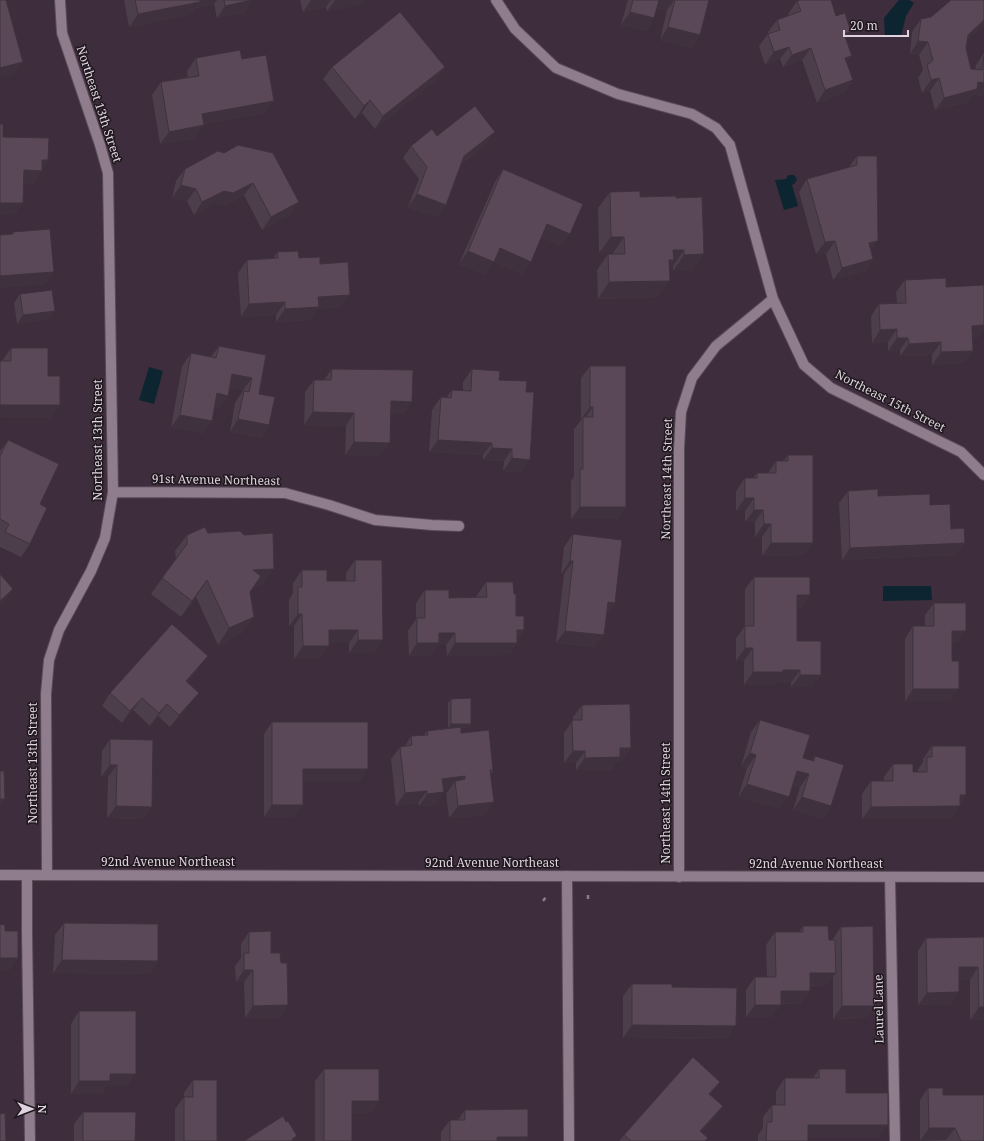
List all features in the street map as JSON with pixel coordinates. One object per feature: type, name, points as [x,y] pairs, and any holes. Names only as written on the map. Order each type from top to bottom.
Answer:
[{"type":"street","name":"Northeast 13th Street","points":[[47,875],[46,694],[49,660],[59,630],[91,571],[104,538],[113,492],[108,173],[62,33],[60,0]]},
{"type":"street","points":[[496,0],[515,28],[556,68],[618,94],[692,114],[716,128],[730,145],[772,299]]},
{"type":"street","name":"Northeast 15th Street","points":[[772,299],[804,365],[830,388],[961,452],[984,475]]},
{"type":"street","name":"Northeast 14th Street","points":[[679,876],[679,449],[681,412],[692,378],[716,346],[772,299]]},
{"type":"street","name":"91st Avenue Northeast","points":[[113,492],[285,493],[375,520],[459,526]]},
{"type":"street","points":[[27,875],[30,1141]]},
{"type":"street","name":"92nd Avenue Northeast","points":[[0,876],[984,877]]},
{"type":"street","points":[[567,876],[569,1141]]},
{"type":"street","name":"Laurel Lane","points":[[890,877],[895,1141]]},
{"type":"path","points":[[586,898],[588,900],[588,895]]},
{"type":"path","points":[[543,901],[546,897]]},
{"type":"water","points":[[899,0],[909,0],[914,3],[906,16],[901,36],[885,37],[884,18]]},
{"type":"water","points":[[788,175],[794,175],[797,179],[792,185],[798,206],[784,210],[775,180],[786,179]]},
{"type":"water","points":[[149,367],[163,371],[154,404],[139,400]]},
{"type":"water","points":[[883,586],[931,586],[932,600],[883,601]]},
{"type":"building","points":[[0,0],[6,0],[23,62],[0,68]]},
{"type":"building","points":[[135,0],[200,0],[200,2],[138,14]]},
{"type":"building","points":[[224,0],[252,0],[225,6]]},
{"type":"building","points":[[633,0],[659,0],[654,18],[630,12]]},
{"type":"building","points":[[675,0],[709,0],[700,35],[668,27]]},
{"type":"building","points":[[831,0],[836,16],[845,13],[851,32],[844,34],[852,56],[845,58],[853,80],[825,90],[811,48],[792,55],[789,47],[774,52],[768,34],[780,30],[777,20],[801,11],[797,1]]},
{"type":"building","points":[[951,0],[984,0],[984,20],[968,35],[966,48],[971,69],[982,70],[984,56],[984,83],[978,82],[977,89],[944,98],[939,78],[931,80],[927,65],[933,60],[928,42],[918,41],[921,19],[931,17]]},
{"type":"building","points":[[400,12],[445,67],[383,116],[370,100],[364,106],[332,67]]},
{"type":"building","points":[[240,50],[242,59],[266,55],[274,101],[202,114],[204,125],[169,132],[161,82],[199,76],[196,58]]},
{"type":"building","points":[[475,106],[495,132],[464,156],[446,205],[417,194],[427,167],[411,146],[432,129],[437,136]]},
{"type":"building","points":[[0,124],[3,124],[3,137],[49,138],[48,160],[42,160],[42,171],[24,170],[23,203],[0,203]]},
{"type":"building","points":[[238,145],[273,153],[299,202],[271,217],[253,183],[233,193],[224,191],[202,202],[196,189],[181,185],[185,169],[218,151],[224,153]]},
{"type":"building","points":[[857,156],[877,156],[878,241],[869,243],[873,259],[842,268],[835,241],[825,242],[807,179],[857,165]]},
{"type":"building","points":[[503,169],[583,204],[570,234],[547,224],[531,262],[500,248],[494,262],[468,251]]},
{"type":"building","points":[[640,191],[640,197],[702,197],[704,254],[684,255],[684,250],[673,250],[674,260],[669,260],[670,281],[609,282],[608,254],[625,254],[624,237],[611,237],[610,192]]},
{"type":"building","points":[[50,229],[54,272],[0,276],[0,235],[13,234],[13,232]]},
{"type":"building","points":[[298,251],[299,258],[320,257],[320,264],[348,262],[350,295],[318,297],[319,307],[285,309],[285,302],[249,304],[247,260],[278,258],[277,252]]},
{"type":"building","points":[[946,278],[946,287],[984,285],[984,325],[972,326],[973,351],[941,352],[941,342],[909,344],[908,338],[897,338],[897,329],[880,330],[879,304],[906,303],[905,280]]},
{"type":"building","points":[[52,290],[55,311],[23,315],[20,294]]},
{"type":"building","points":[[219,346],[266,355],[259,394],[275,397],[269,425],[238,419],[244,391],[249,392],[252,378],[232,374],[228,396],[217,393],[212,421],[180,415],[191,353],[216,358]]},
{"type":"building","points":[[11,348],[48,348],[48,376],[60,376],[60,405],[0,405],[0,361],[11,361]]},
{"type":"building","points":[[590,366],[626,366],[626,507],[580,507],[580,469],[583,469],[583,417],[593,417],[593,407],[590,407]]},
{"type":"building","points":[[332,369],[413,370],[412,402],[391,401],[390,443],[354,442],[354,413],[313,412],[314,380],[331,380]]},
{"type":"building","points":[[472,369],[500,371],[499,380],[527,381],[526,392],[534,392],[530,460],[512,458],[512,449],[492,448],[492,443],[438,440],[441,397],[451,398],[452,390],[471,391]]},
{"type":"building","points":[[8,440],[59,464],[40,504],[47,508],[30,544],[5,532],[9,524],[0,519],[0,456]]},
{"type":"building","points":[[788,455],[813,455],[813,543],[771,543],[771,524],[764,524],[763,510],[754,510],[754,498],[745,498],[745,478],[757,478],[757,473],[776,473],[776,461],[788,461]]},
{"type":"building","points":[[878,489],[878,496],[930,494],[930,505],[950,504],[951,529],[964,528],[965,543],[850,548],[848,491]]},
{"type":"building","points":[[205,527],[208,533],[240,531],[244,535],[273,533],[274,569],[253,570],[261,576],[250,592],[254,617],[229,628],[207,580],[192,601],[162,578],[187,544],[187,535]]},
{"type":"building","points":[[573,534],[622,540],[615,603],[608,602],[604,635],[565,631],[573,561],[570,561]]},
{"type":"building","points":[[355,560],[382,560],[383,640],[358,640],[358,630],[329,630],[329,646],[303,646],[302,614],[298,614],[298,587],[302,587],[302,570],[327,570],[327,581],[355,581]]},
{"type":"building","points":[[0,574],[13,589],[0,601]]},
{"type":"building","points":[[754,577],[810,577],[810,595],[797,595],[797,641],[821,641],[821,675],[800,675],[800,670],[783,670],[783,672],[753,672],[753,648],[745,648],[745,626],[754,626]]},
{"type":"building","points":[[486,582],[513,582],[514,594],[516,594],[516,616],[524,616],[524,630],[517,630],[517,643],[455,643],[455,633],[439,633],[439,643],[417,643],[417,618],[425,618],[425,590],[449,590],[449,598],[487,597]]},
{"type":"building","points":[[934,603],[966,603],[966,631],[952,631],[952,661],[959,661],[959,689],[913,689],[913,626],[934,626]]},
{"type":"building","points":[[172,624],[208,656],[186,681],[199,693],[179,715],[167,704],[159,713],[142,698],[130,711],[110,693]]},
{"type":"building","points":[[471,698],[471,724],[451,724],[451,699]]},
{"type":"building","points":[[630,704],[631,748],[620,748],[620,757],[585,758],[585,751],[573,751],[572,720],[582,720],[582,705]]},
{"type":"building","points":[[760,720],[810,735],[803,758],[814,761],[815,756],[844,765],[831,806],[802,797],[809,774],[797,771],[789,797],[747,784],[756,755],[750,753]]},
{"type":"building","points":[[272,722],[368,722],[368,769],[303,769],[303,805],[272,805]]},
{"type":"building","points":[[461,727],[461,733],[489,730],[493,770],[490,770],[494,802],[458,806],[455,781],[465,779],[465,776],[442,779],[444,792],[427,794],[427,791],[405,793],[400,747],[412,745],[411,736],[428,735],[427,731]]},
{"type":"building","points":[[110,739],[153,740],[152,807],[116,806],[117,765],[110,765]]},
{"type":"building","points":[[932,746],[966,746],[966,795],[960,795],[960,806],[871,807],[871,781],[893,781],[893,764],[913,764],[913,772],[927,772],[927,757],[932,757]]},
{"type":"building","points":[[0,771],[4,771],[5,799],[0,799]]},
{"type":"building","points":[[64,923],[158,924],[158,961],[62,960]]},
{"type":"building","points":[[0,924],[5,925],[5,931],[18,931],[18,958],[0,958]]},
{"type":"building","points":[[803,926],[828,926],[829,940],[835,940],[836,973],[810,973],[810,991],[781,991],[781,1005],[755,1005],[755,977],[776,977],[775,932],[803,932]]},
{"type":"building","points":[[873,926],[874,1006],[842,1006],[841,927]]},
{"type":"building","points":[[271,931],[271,953],[280,953],[281,963],[287,963],[288,1005],[253,1006],[253,970],[244,970],[244,953],[249,953],[249,932]]},
{"type":"building","points":[[984,937],[984,1007],[979,1007],[978,967],[959,967],[959,992],[927,993],[926,938]]},
{"type":"building","points":[[632,984],[672,984],[672,987],[737,988],[736,1026],[632,1025]]},
{"type":"building","points":[[79,1011],[136,1011],[136,1074],[110,1074],[110,1081],[79,1081]]},
{"type":"building","points":[[693,1057],[720,1082],[709,1094],[723,1106],[700,1131],[708,1138],[705,1141],[631,1141],[624,1135]]},
{"type":"building","points":[[324,1069],[379,1069],[379,1101],[352,1101],[352,1141],[324,1141]]},
{"type":"building","points":[[819,1069],[846,1069],[846,1093],[888,1093],[888,1125],[808,1125],[808,1141],[766,1141],[767,1122],[772,1122],[772,1105],[785,1105],[785,1078],[819,1078]]},
{"type":"building","points":[[193,1080],[217,1080],[217,1141],[184,1141],[184,1097],[193,1097]]},
{"type":"building","points":[[928,1088],[943,1088],[943,1095],[984,1095],[984,1141],[961,1141],[955,1128],[929,1128]]},
{"type":"building","points":[[528,1109],[528,1137],[497,1137],[497,1141],[450,1141],[450,1120],[465,1120],[465,1110]]},
{"type":"building","points":[[83,1112],[136,1112],[135,1141],[83,1141]]},
{"type":"building","points":[[5,1113],[6,1141],[0,1141],[0,1114]]},
{"type":"building","points":[[283,1116],[286,1122],[288,1121],[297,1136],[292,1139],[293,1141],[244,1141]]}]
